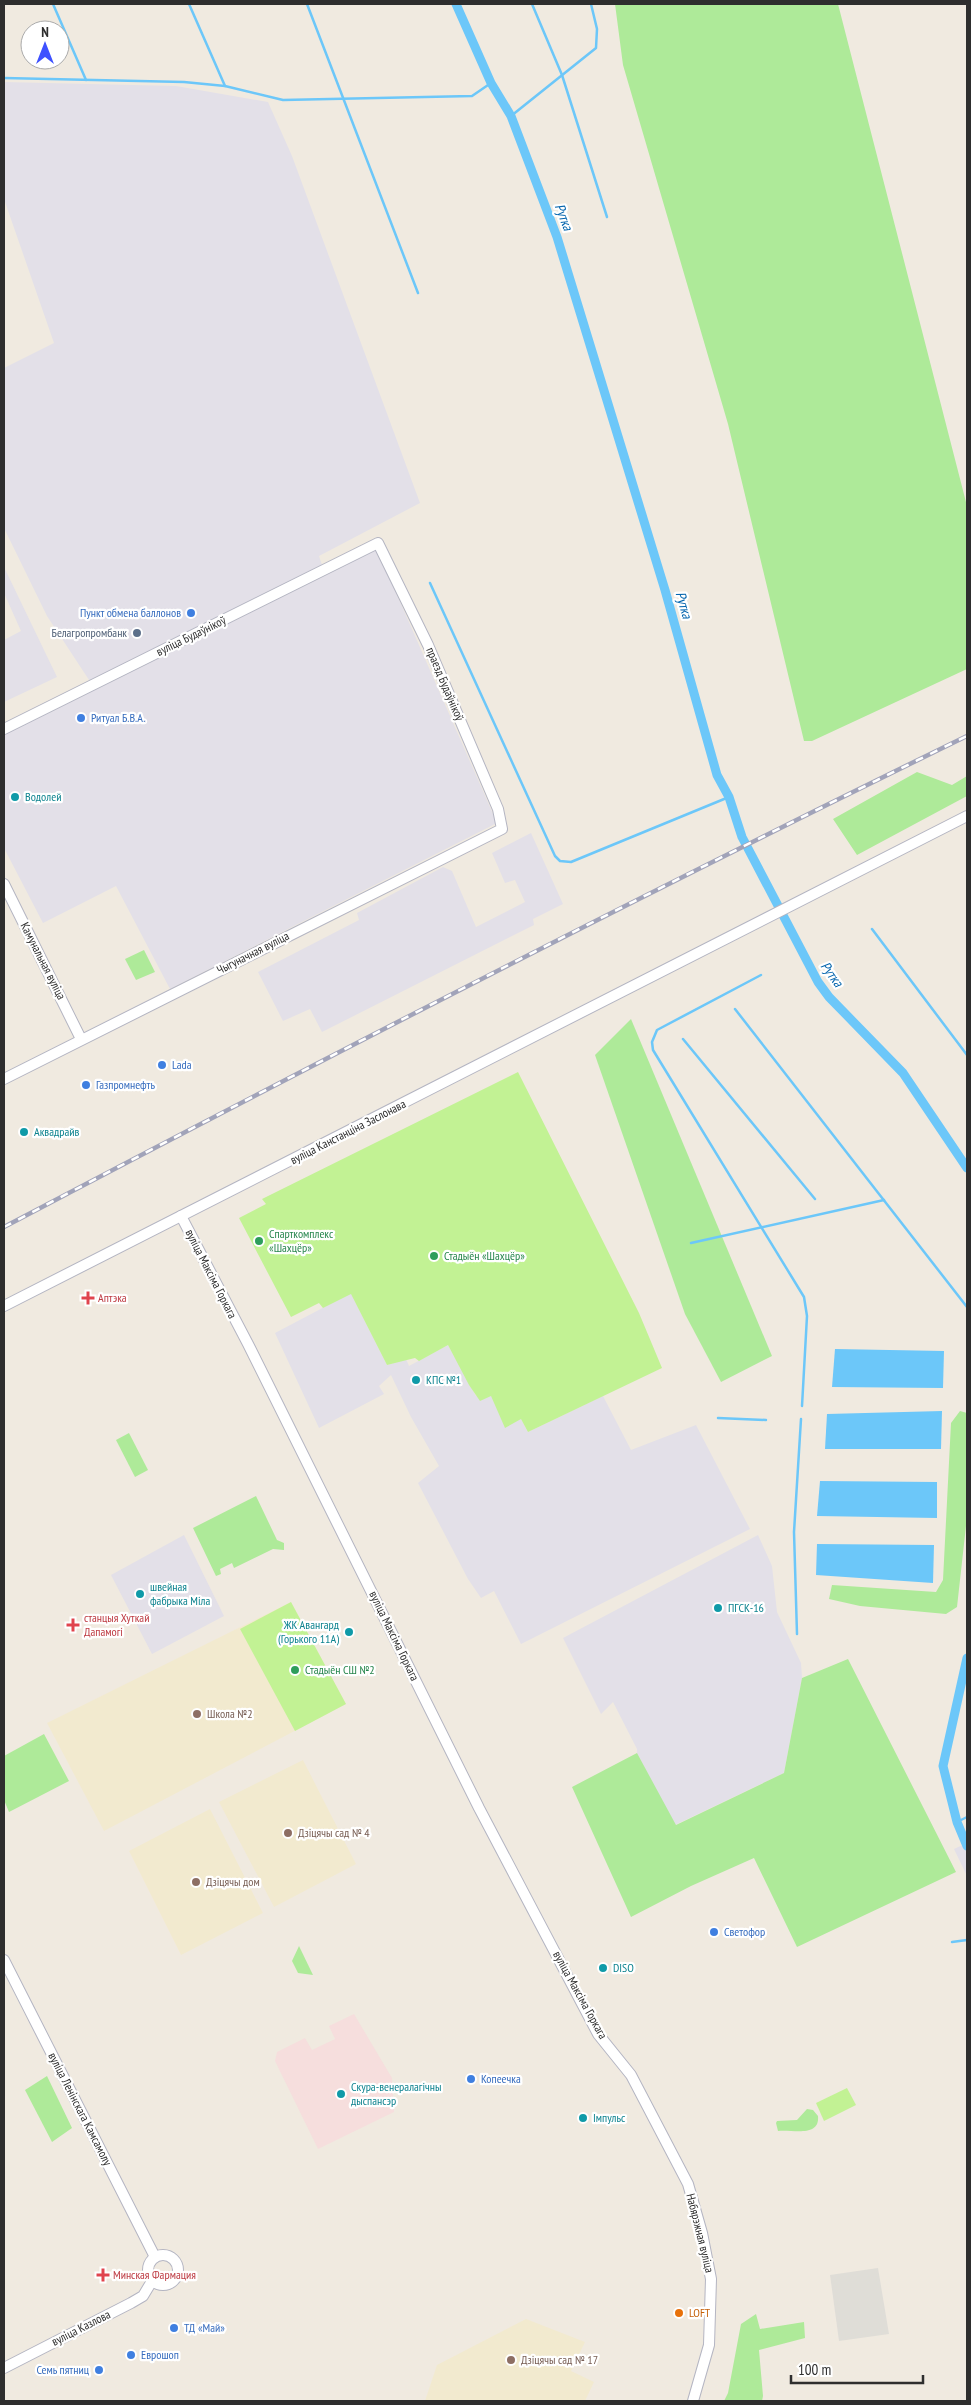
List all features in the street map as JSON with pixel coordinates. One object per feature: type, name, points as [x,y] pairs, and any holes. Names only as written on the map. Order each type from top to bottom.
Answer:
[{"type":"main road","name":"вуліца Будаўнікоў","points":[[4,729],[378,543]]},
{"type":"main road","name":"праезд Будаўнікоў","points":[[378,543],[428,645],[498,809],[502,829]]},
{"type":"main road","name":"вуліца Канстанціна Заслонава","points":[[4,1306],[755,922],[967,816]]},
{"type":"main road","name":"Чыгуначная вуліца","points":[[4,1078],[502,829]]},
{"type":"main road","name":"Камунальная вуліца","points":[[4,884],[81,1039]]},
{"type":"main road","name":"вуліца Максіма Горкага","points":[[181,1216],[248,1344],[480,1808],[598,2034],[613,2052]]},
{"type":"main road","name":"вуліца Ленінскага Камсамолу","points":[[4,1960],[155,2257]]},
{"type":"main road","name":"Набярэжная вуліца","points":[[613,2052],[631,2075],[688,2184],[702,2233],[711,2279],[709,2345],[693,2401]]},
{"type":"main road","points":[[165,2255],[170,2257],[178,2270],[174,2280],[169,2283],[158,2284],[152,2281],[148,2269],[155,2257],[165,2255]]},
{"type":"main road","name":"вуліца Казлова","points":[[4,2368],[143,2296],[152,2281]]},
{"type":"shaded area","points":[[4,82],[176,86],[268,102],[292,156],[420,503],[319,556],[322,565],[91,683],[47,616],[4,528],[4,368],[54,343],[4,199]]},
{"type":"shaded area","points":[[376,547],[497,823],[170,989],[116,886],[43,923],[4,848],[4,734]]},
{"type":"shaded area","points":[[4,567],[57,677],[4,702],[4,640],[21,631],[4,593]]},
{"type":"shaded area","points":[[531,833],[563,904],[533,919],[534,925],[322,1032],[310,1009],[283,1021],[258,972],[359,920],[357,913],[443,867],[452,871],[476,927],[525,902],[515,880],[505,883],[492,853]]},
{"type":"shaded area","points":[[351,1293],[387,1365],[406,1359],[409,1366],[448,1345],[476,1396],[491,1396],[521,1419],[528,1432],[603,1396],[631,1450],[696,1425],[750,1529],[521,1644],[494,1591],[481,1598],[468,1579],[418,1483],[439,1466],[411,1417],[391,1375],[379,1386],[384,1394],[319,1428],[275,1333]]},
{"type":"shaded area","points":[[184,1535],[224,1616],[152,1654],[111,1575]]},
{"type":"shaded area","points":[[758,1535],[772,1566],[777,1612],[801,1663],[802,1678],[784,1773],[675,1825],[637,1753],[637,1749],[613,1702],[601,1714],[563,1638]]},
{"type":"shaded area","name":"Школа №2","points":[[291,1602],[346,1704],[104,1831],[47,1723]]},
{"type":"shaded area","name":"Дзіцячы сад № 4","points":[[303,1760],[356,1864],[274,1907],[219,1802]]},
{"type":"shaded area","name":"Дзіцячы дом","points":[[210,1809],[263,1913],[181,1955],[129,1851]]},
{"type":"shaded area","points":[[967,1843],[967,1876],[954,1849]]},
{"type":"shaded area","points":[[354,2014],[392,2078],[394,2112],[318,2149],[275,2061],[277,2052],[305,2038],[312,2050],[335,2039],[329,2026]]},
{"type":"shaded area","points":[[878,2268],[889,2334],[839,2341],[830,2275]]},
{"type":"shaded area","name":"Дзіцячы сад № 17","points":[[526,2319],[585,2342],[571,2371],[594,2382],[585,2401],[425,2401],[437,2365]]},
{"type":"green space","points":[[615,4],[838,4],[967,506],[967,669],[812,741],[804,741],[728,424],[623,65]]},
{"type":"green space","points":[[917,772],[952,785],[967,776],[967,796],[857,855],[833,819]]},
{"type":"green space","points":[[144,950],[155,972],[136,980],[125,959]]},
{"type":"green space","points":[[631,1019],[772,1356],[721,1382],[685,1314],[595,1055]]},
{"type":"green space","name":"Стадыён «Шахцёр»","points":[[518,1072],[639,1313],[662,1368],[528,1432],[521,1419],[505,1428],[491,1396],[480,1401],[469,1385],[448,1345],[419,1361],[415,1358],[387,1365],[351,1294],[323,1308],[319,1303],[291,1317],[239,1218],[266,1204],[262,1199]]},
{"type":"green space","points":[[960,1411],[967,1413],[967,1517],[957,1607],[946,1614],[860,1606],[829,1599],[832,1585],[936,1592],[943,1580],[951,1423]]},
{"type":"green space","points":[[129,1433],[148,1470],[135,1477],[116,1440]]},
{"type":"green space","points":[[256,1496],[277,1540],[284,1543],[284,1550],[273,1549],[234,1568],[232,1563],[220,1569],[221,1574],[216,1576],[193,1528]]},
{"type":"green space","name":"Стадыён СШ №2","points":[[291,1602],[346,1704],[295,1731],[240,1629]]},
{"type":"green space","points":[[848,1659],[956,1872],[797,1947],[754,1858],[691,1886],[631,1917],[572,1787],[637,1753],[676,1825],[784,1773],[802,1678]]},
{"type":"green space","points":[[44,1734],[69,1781],[9,1812],[4,1800],[4,1756]]},
{"type":"green space","points":[[299,1946],[313,1975],[298,1973],[292,1961]]},
{"type":"green space","points":[[47,2076],[72,2128],[52,2142],[25,2090]]},
{"type":"green space","points":[[847,2088],[856,2105],[824,2121],[816,2103]]},
{"type":"green space","points":[[807,2109],[813,2110],[818,2116],[815,2127],[804,2131],[778,2131],[777,2121],[797,2120]]},
{"type":"green space","points":[[756,2314],[760,2329],[804,2322],[805,2338],[759,2350],[762,2401],[724,2401],[728,2393],[741,2324]]},
{"type":"water","points":[[835,1349],[944,1351],[943,1388],[832,1387]]},
{"type":"water","points":[[942,1411],[941,1449],[825,1449],[827,1414]]},
{"type":"water","points":[[820,1481],[937,1482],[937,1518],[817,1516]]},
{"type":"water","points":[[817,1544],[934,1545],[933,1583],[816,1575]]},
{"type":"waterway","points":[[53,4],[86,80]]},
{"type":"waterway","points":[[189,4],[225,86]]},
{"type":"waterway","points":[[307,4],[418,293]]},
{"type":"waterway","name":"Рутка","points":[[456,4],[491,83],[511,116],[557,237],[665,590],[717,775],[729,797],[742,837],[818,982],[829,997],[903,1073],[967,1168]]},
{"type":"waterway","points":[[532,4],[562,75],[607,217]]},
{"type":"waterway","points":[[511,116],[596,48],[597,29],[591,4]]},
{"type":"waterway","points":[[4,78],[184,82],[225,86],[283,100],[472,96],[491,83]]},
{"type":"waterway","points":[[430,583],[555,856],[560,861],[571,862],[729,797]]},
{"type":"waterway","points":[[872,929],[967,1055]]},
{"type":"waterway","points":[[761,975],[657,1030],[652,1042],[653,1050],[804,1297],[807,1316],[802,1406]]},
{"type":"waterway","points":[[735,1009],[967,1307]]},
{"type":"waterway","points":[[683,1039],[815,1199]]},
{"type":"waterway","points":[[691,1243],[884,1200]]},
{"type":"waterway","points":[[718,1418],[766,1420]]},
{"type":"waterway","points":[[797,1634],[794,1532],[801,1419]]},
{"type":"waterway","points":[[967,1658],[943,1766],[957,1822],[967,1846]]},
{"type":"waterway","points":[[957,1822],[967,1817]]},
{"type":"waterway","points":[[952,1942],[967,1940]]},
{"type":"railway","points":[[4,1227],[484,978],[967,736]]},
{"type":"place","name":"Пункт обмена баллонов","points":[[191,613]]},
{"type":"place","name":"Белагропромбанк","points":[[137,633]]},
{"type":"place","name":"Ритуал Б.В.А.","points":[[81,718]]},
{"type":"place","name":"Водолей","points":[[15,797]]},
{"type":"place","name":"Lada","points":[[162,1065]]},
{"type":"place","name":"Газпромнефть","points":[[86,1085]]},
{"type":"place","name":"Аквадрайв","points":[[24,1132]]},
{"type":"place","name":"Спарткомплекс «Шахцёр»","points":[[259,1241]]},
{"type":"place","name":"Стадыён «Шахцёр»","points":[[434,1256]]},
{"type":"place","name":"Аптэка","points":[[88,1298]]},
{"type":"place","name":"КПС №1","points":[[416,1380]]},
{"type":"place","name":"швейная фабрыка Міла","points":[[140,1594]]},
{"type":"place","name":"ПГСК-16","points":[[718,1608]]},
{"type":"place","name":"станцыя Хуткай Дапамогі","points":[[73,1625]]},
{"type":"place","name":"ЖК Авангард (Горького 11А)","points":[[349,1632]]},
{"type":"place","name":"Стадыён СШ №2","points":[[295,1670]]},
{"type":"place","name":"Школа №2","points":[[197,1714]]},
{"type":"place","name":"Дзіцячы сад № 4","points":[[288,1833]]},
{"type":"place","name":"Дзіцячы дом","points":[[196,1882]]},
{"type":"place","name":"Светофор","points":[[714,1932]]},
{"type":"place","name":"DISO","points":[[603,1968]]},
{"type":"place","name":"Копеечка","points":[[471,2079]]},
{"type":"place","name":"Скура-венералагічны дыспансэр","points":[[341,2094]]},
{"type":"place","name":"Імпульс","points":[[583,2118]]},
{"type":"place","name":"Минская Фармация","points":[[103,2275]]},
{"type":"place","name":"LOFT","points":[[679,2313]]},
{"type":"place","name":"ТД «Май»","points":[[174,2328]]},
{"type":"place","name":"Еврошоп","points":[[131,2355]]},
{"type":"place","name":"Дзіцячы сад № 17","points":[[511,2360]]},
{"type":"place","name":"Семь пятниц","points":[[99,2370]]}]
